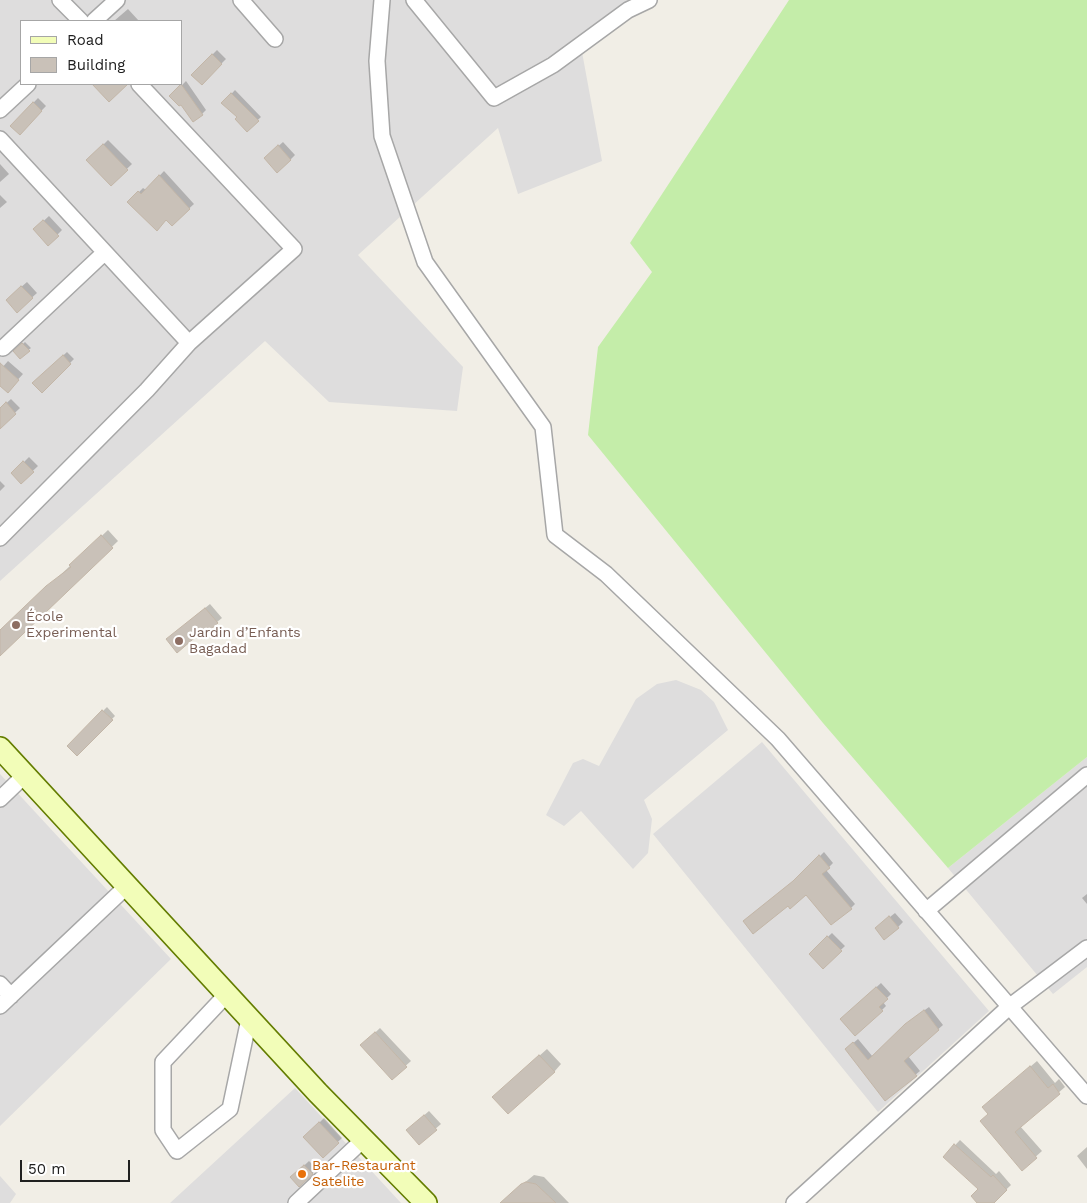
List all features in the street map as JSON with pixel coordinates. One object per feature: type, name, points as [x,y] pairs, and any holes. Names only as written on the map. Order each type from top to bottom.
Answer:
[{"type":"street","points":[[60,0],[79,20]]},
{"type":"street","points":[[95,20],[117,0]]},
{"type":"street","points":[[241,0],[275,39]]},
{"type":"street","points":[[382,0],[377,61],[382,136],[425,262],[543,427],[555,535],[606,574],[778,739],[1087,1096]]},
{"type":"street","points":[[414,0],[494,98],[553,65],[629,5],[649,0]]},
{"type":"street","points":[[0,110],[27,85]]},
{"type":"street","points":[[0,538],[147,390],[189,343],[294,249],[140,85]]},
{"type":"street","points":[[0,139],[189,343]]},
{"type":"street","points":[[1,348],[104,253]]},
{"type":"street","points":[[0,748],[249,1019],[363,1140],[426,1203]]},
{"type":"street","points":[[926,911],[1087,775]]},
{"type":"street","points":[[0,799],[25,776]]},
{"type":"street","points":[[0,984],[6,1001],[127,886]]},
{"type":"street","points":[[794,1203],[1009,1007],[1087,948]]},
{"type":"street","points":[[227,994],[164,1062],[163,1130],[177,1151],[230,1109],[249,1019]]},
{"type":"street","points":[[296,1203],[363,1140]]},
{"type":"shaded area","points":[[0,0],[639,0],[582,52],[602,161],[518,194],[498,128],[358,255],[463,367],[457,411],[329,402],[265,341],[0,581]]},
{"type":"shaded area","points":[[676,680],[701,690],[714,702],[728,730],[644,800],[652,819],[648,853],[633,869],[581,811],[564,826],[546,815],[573,763],[583,759],[599,766],[636,699],[657,684]]},
{"type":"shaded area","points":[[762,742],[989,1011],[878,1112],[653,834]]},
{"type":"shaded area","points":[[1087,757],[1087,967],[1053,994],[948,868]]},
{"type":"shaded area","points":[[0,774],[171,959],[0,1126]]},
{"type":"shaded area","points":[[295,1088],[401,1203],[170,1203]]},
{"type":"shaded area","points":[[0,1176],[16,1194],[10,1203],[0,1203]]},
{"type":"green space","points":[[789,0],[1087,0],[1087,757],[948,868],[823,723],[588,435],[598,347],[652,272],[630,243]]},
{"type":"building","points":[[212,54],[222,64],[202,85],[191,75]]},
{"type":"building","points":[[93,85],[127,85],[109,102]]},
{"type":"building","points":[[182,85],[203,115],[193,122],[181,105],[179,106],[169,96]]},
{"type":"building","points":[[231,93],[259,121],[247,132],[235,119],[237,117],[221,103]]},
{"type":"building","points":[[33,102],[42,111],[20,135],[10,126]]},
{"type":"building","points":[[103,144],[128,170],[111,186],[86,160]]},
{"type":"building","points":[[278,145],[291,160],[277,173],[264,158]]},
{"type":"building","points":[[159,175],[190,209],[172,226],[166,220],[157,231],[127,202],[138,191],[141,194]]},
{"type":"building","points":[[43,220],[59,236],[48,246],[33,229]]},
{"type":"building","points":[[21,286],[33,298],[17,313],[6,300]]},
{"type":"building","points":[[22,343],[30,351],[20,359],[13,351]]},
{"type":"building","points":[[63,355],[71,364],[42,393],[32,383]]},
{"type":"building","points":[[0,363],[19,380],[8,393],[0,386]]},
{"type":"building","points":[[6,402],[16,414],[0,429],[0,408]]},
{"type":"building","points":[[23,461],[34,472],[21,484],[11,473]]},
{"type":"building","points":[[101,535],[113,548],[0,656],[0,630],[46,586],[71,567],[69,565]]},
{"type":"building","points":[[205,608],[218,623],[202,637],[199,634],[177,653],[166,639]]},
{"type":"building","points":[[102,710],[113,720],[77,756],[67,746]]},
{"type":"building","points":[[819,855],[830,868],[822,874],[852,909],[831,925],[806,895],[790,909],[788,906],[753,934],[743,921],[793,881]]},
{"type":"building","points":[[889,916],[899,928],[884,940],[875,928]]},
{"type":"building","points":[[827,936],[842,951],[823,969],[809,954]]},
{"type":"building","points":[[876,987],[888,999],[879,1007],[883,1011],[855,1036],[840,1019]]},
{"type":"building","points":[[924,1010],[939,1030],[904,1061],[917,1076],[885,1101],[845,1049],[853,1042],[868,1060],[905,1024]]},
{"type":"building","points":[[375,1032],[407,1067],[392,1080],[360,1045]]},
{"type":"building","points":[[539,1055],[555,1072],[508,1114],[492,1097]]},
{"type":"building","points":[[1030,1066],[1048,1088],[1053,1084],[1060,1094],[1015,1132],[1037,1158],[1022,1171],[980,1121],[988,1114],[982,1107]]},
{"type":"building","points":[[424,1115],[437,1130],[419,1145],[406,1130]]},
{"type":"building","points":[[319,1122],[339,1143],[323,1158],[303,1137]]},
{"type":"building","points":[[954,1144],[991,1177],[993,1175],[1007,1190],[994,1203],[977,1203],[971,1196],[978,1189],[943,1157]]},
{"type":"building","points":[[304,1165],[313,1174],[299,1187],[290,1177]]},
{"type":"building","points":[[526,1182],[536,1184],[556,1203],[500,1203],[521,1184]]},
{"type":"place","name":"École Experimental","points":[[16,625]]},
{"type":"place","name":"Jardin d’Enfants Bagadad","points":[[179,641]]},
{"type":"place","name":"Bar-Restaurant Satelite","points":[[302,1174]]}]
